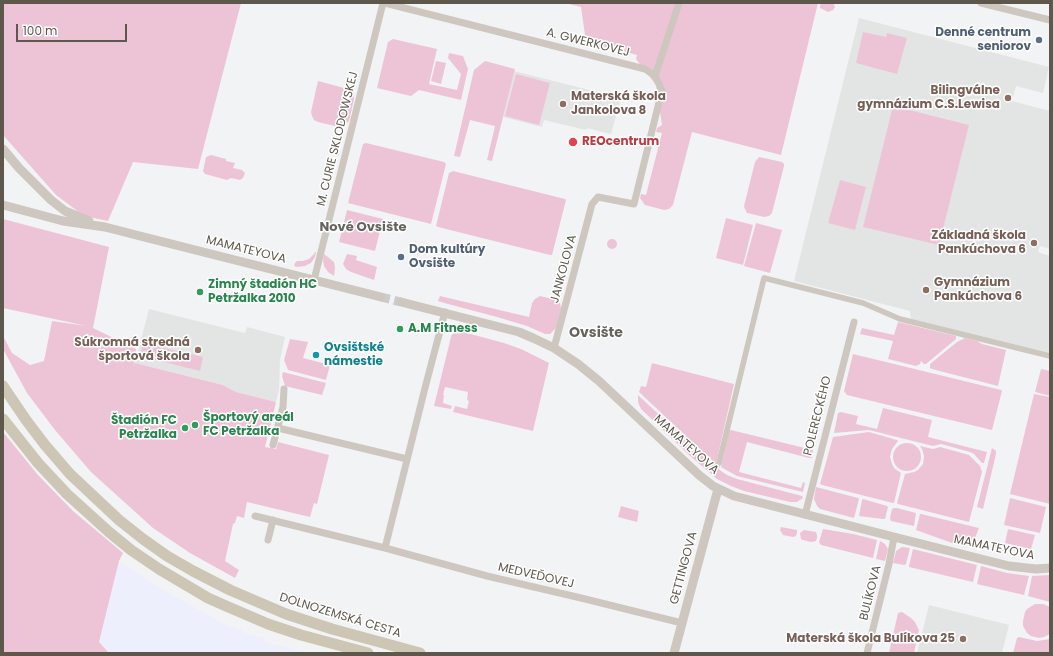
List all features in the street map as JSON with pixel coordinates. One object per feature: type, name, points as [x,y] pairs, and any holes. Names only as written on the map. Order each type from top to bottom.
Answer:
[{"type":"main road","name":"DOLNOZEMSKÁ CESTA","points":[[3,386],[40,439],[70,474],[119,520],[162,553],[193,572],[286,614],[332,629],[420,653]]},
{"type":"main road","points":[[3,418],[38,463],[67,494],[131,550],[159,569],[208,598],[268,624],[301,635],[368,653]]},
{"type":"street","name":"A. GWERKOVEJ","points":[[384,3],[645,69],[655,76]]},
{"type":"street","name":"M. CURIE SKLODOWSKEJ","points":[[314,280],[384,3]]},
{"type":"street","points":[[655,76],[678,3]]},
{"type":"street","points":[[981,3],[1050,20]]},
{"type":"street","name":"JANKOLOVA","points":[[554,348],[592,204],[598,197],[634,204],[662,90],[655,76]]},
{"type":"street","name":"MAMATEYOVA","points":[[3,149],[56,205],[73,215],[105,228]]},
{"type":"street","name":"MAMATEYOVA","points":[[5,206],[63,221],[105,228],[380,297]]},
{"type":"street","points":[[716,466],[719,463],[764,278],[863,303],[900,319],[1050,356]]},
{"type":"street","name":"MAMATEYOVA","points":[[401,302],[519,332],[554,348],[578,364],[599,381],[699,475],[718,489],[739,497],[805,515],[1010,566],[1036,569],[1050,568]]},
{"type":"street","points":[[385,548],[445,312]]},
{"type":"street","name":"POLERECKÉHO","points":[[805,515],[854,322]]},
{"type":"street","points":[[273,445],[283,407],[284,389]]},
{"type":"street","points":[[278,428],[407,459]]},
{"type":"street","name":"GETTINGOVA","points":[[674,653],[718,489]]},
{"type":"street","name":"MEDVEĎOVEJ","points":[[255,516],[385,548],[487,576],[682,623]]},
{"type":"street","points":[[268,540],[273,520]]},
{"type":"street","name":"BULÍKOVA","points":[[868,653],[894,538]]},
{"type":"shaded area","points":[[3,3],[241,3],[198,169],[133,162],[108,221],[84,216],[56,195],[3,135]]},
{"type":"shaded area","points":[[565,3],[818,3],[781,155],[692,132],[673,205],[669,209],[664,210],[645,205],[640,198],[641,194],[646,195],[662,133],[656,132],[657,128],[662,125],[656,85],[636,59],[637,55],[586,42],[581,7]]},
{"type":"shaded area","points":[[822,3],[833,3],[835,7],[833,10],[828,12],[820,8]]},
{"type":"shaded area","points":[[859,18],[1049,67],[1043,93],[1016,86],[1012,101],[1050,111],[1050,249],[1040,246],[1038,252],[1050,256],[1050,353],[911,320],[910,311],[794,281]]},
{"type":"shaded area","points":[[863,32],[886,37],[887,33],[907,38],[897,74],[856,63]]},
{"type":"shaded area","points":[[393,39],[437,49],[429,84],[457,90],[461,74],[448,58],[449,53],[463,56],[468,69],[461,100],[419,90],[411,96],[377,88],[388,42]]},
{"type":"shaded area","points":[[436,61],[446,63],[441,84],[431,81]]},
{"type":"shaded area","points":[[485,61],[515,69],[492,161],[487,160],[495,126],[470,120],[460,157],[454,156],[474,70]]},
{"type":"shaded area","name":"Materská škola Jankolova 8","points":[[514,71],[621,98],[611,134],[544,120],[542,127],[503,117]]},
{"type":"shaded area","points":[[516,74],[550,83],[539,125],[505,116]]},
{"type":"shaded area","points":[[318,81],[348,89],[354,94],[349,121],[345,125],[339,127],[314,120],[311,112]]},
{"type":"shaded area","points":[[893,106],[969,125],[939,245],[863,227]]},
{"type":"shaded area","points":[[366,143],[444,162],[446,164],[431,224],[348,203],[363,144]]},
{"type":"shaded area","points":[[211,155],[235,163],[233,168],[242,170],[245,173],[243,178],[240,180],[231,178],[227,180],[205,174],[203,171],[206,157]]},
{"type":"shaded area","points":[[759,157],[782,162],[784,164],[772,213],[769,216],[764,217],[747,213],[744,206],[755,162]]},
{"type":"shaded area","points":[[453,171],[565,199],[566,200],[552,255],[436,226],[449,173]]},
{"type":"shaded area","points":[[840,180],[866,187],[855,230],[828,223]]},
{"type":"shaded area","points":[[347,210],[383,219],[375,251],[339,242]]},
{"type":"shaded area","points":[[726,218],[753,225],[743,265],[716,258]]},
{"type":"shaded area","points":[[3,219],[109,247],[93,328],[136,349],[134,367],[135,363],[223,385],[236,392],[276,402],[265,447],[276,449],[278,442],[329,455],[317,504],[314,503],[310,517],[247,502],[244,518],[237,516],[235,523],[233,524],[225,561],[239,570],[235,578],[190,553],[153,528],[91,472],[55,430],[27,393],[3,349],[3,336],[12,353],[30,365],[44,361],[52,321],[87,326],[3,308]]},
{"type":"shaded area","points":[[756,223],[782,230],[770,273],[744,266]]},
{"type":"shaded area","points":[[610,239],[614,239],[616,240],[616,248],[610,249],[607,246],[607,242]]},
{"type":"shaded area","points":[[315,252],[315,257],[311,263],[305,266],[294,266],[297,261],[309,259]]},
{"type":"shaded area","points":[[324,254],[334,262],[334,276],[328,272],[324,266]]},
{"type":"shaded area","points":[[347,254],[357,256],[356,260],[377,267],[374,280],[346,269],[343,264]]},
{"type":"shaded area","points":[[440,296],[529,317],[532,303],[540,296],[556,300],[560,303],[561,308],[556,328],[550,334],[545,334],[527,326],[438,301]]},
{"type":"shaded area","points":[[149,309],[245,333],[247,327],[285,337],[280,360],[279,390],[276,402],[236,392],[223,385],[135,363]]},
{"type":"shaded area","points":[[898,322],[956,336],[956,339],[926,364],[921,361],[920,364],[916,366],[888,359],[893,341],[860,334],[862,328],[894,335]]},
{"type":"shaded area","points":[[458,331],[504,343],[521,349],[549,363],[533,431],[453,412],[455,406],[467,409],[469,401],[467,400],[468,392],[445,387],[443,403],[452,406],[451,409],[434,406],[451,337],[452,334]]},
{"type":"shaded area","points":[[965,338],[1006,350],[998,386],[930,368],[930,364],[957,342]]},
{"type":"shaded area","points":[[290,339],[308,342],[303,358],[330,365],[326,380],[288,370],[284,360]]},
{"type":"shaded area","points":[[143,343],[203,357],[200,371],[140,356]]},
{"type":"shaded area","points":[[853,354],[1001,390],[992,430],[847,395],[844,391]]},
{"type":"shaded area","points":[[652,363],[734,384],[716,464],[639,392],[641,386],[646,387]]},
{"type":"shaded area","points":[[1041,369],[1050,371],[1050,396],[1035,392]]},
{"type":"shaded area","points":[[283,372],[326,383],[322,395],[285,386],[282,376]]},
{"type":"shaded area","points":[[1034,394],[1050,397],[1050,504],[1010,494]]},
{"type":"shaded area","points":[[638,395],[715,467],[727,475],[802,496],[803,498],[797,502],[790,502],[744,491],[717,479],[689,455],[641,409],[638,402]]},
{"type":"shaded area","points":[[883,408],[932,420],[928,437],[987,452],[984,463],[982,463],[974,454],[970,452],[941,444],[933,446],[869,430],[834,433],[838,413],[841,412],[858,416],[856,424],[877,429]]},
{"type":"shaded area","points":[[731,430],[813,450],[812,458],[809,458],[747,442],[739,472],[801,488],[803,482],[805,483],[803,492],[737,476],[721,467],[729,431]]},
{"type":"shaded area","points":[[3,432],[38,475],[73,511],[123,553],[119,561],[99,642],[109,653],[3,653]]},
{"type":"shaded area","points":[[869,432],[898,441],[892,449],[890,457],[894,468],[901,473],[894,503],[820,484],[833,437]]},
{"type":"shaded area","points":[[907,443],[917,447],[921,457],[917,467],[907,471],[897,467],[893,457],[897,447]]},
{"type":"shaded area","points":[[920,446],[933,449],[940,447],[969,455],[980,466],[982,472],[969,522],[897,503],[905,474],[918,470],[923,464],[924,456]]},
{"type":"shaded area","points":[[992,448],[996,451],[996,454],[983,509],[977,507]]},
{"type":"shaded area","points":[[816,487],[858,498],[854,518],[820,509],[814,499]]},
{"type":"shaded area","points":[[1010,498],[1046,507],[1040,533],[1004,525]]},
{"type":"shaded area","points":[[863,499],[887,506],[885,519],[859,516]]},
{"type":"shaded area","points":[[621,506],[639,511],[637,522],[618,517]]},
{"type":"shaded area","points":[[894,508],[916,513],[914,526],[891,521],[890,518],[892,509]]},
{"type":"shaded area","points":[[920,514],[979,528],[975,538],[969,544],[961,545],[952,543],[916,530]]},
{"type":"shaded area","points":[[781,527],[797,530],[796,536],[793,537],[783,535],[780,530]]},
{"type":"shaded area","points":[[823,529],[877,540],[873,558],[821,545],[819,542]]},
{"type":"shaded area","points":[[1008,529],[1035,535],[1031,549],[1005,543]]},
{"type":"shaded area","points":[[804,530],[816,532],[816,541],[811,542],[801,539],[800,533]]},
{"type":"shaded area","points":[[880,541],[885,544],[888,549],[885,561],[876,559]]},
{"type":"shaded area","points":[[902,547],[910,548],[906,564],[893,563],[896,551]]},
{"type":"shaded area","points":[[913,549],[977,565],[973,582],[909,567]]},
{"type":"shaded area","points":[[119,561],[158,587],[228,626],[242,630],[242,632],[264,638],[265,642],[309,653],[109,653],[99,642]]},
{"type":"shaded area","points":[[981,566],[1007,573],[1029,576],[1024,595],[977,584]]},
{"type":"shaded area","points":[[1050,575],[1050,602],[1028,596],[1032,576]]},
{"type":"shaded area","points":[[1035,604],[1043,604],[1050,607],[1050,634],[1039,638],[1031,636],[1027,633],[1023,626],[1025,612]]},
{"type":"shaded area","name":"Materská škola Bulíkova 25","points":[[929,605],[1009,625],[1002,653],[917,653]]},
{"type":"shaded area","points":[[902,612],[915,622],[919,630],[914,653],[889,653],[898,613]]},
{"type":"shaded area","points":[[1019,637],[1037,641],[1050,639],[1050,653],[1013,653],[1017,638]]},
{"type":"tunnel","points":[[381,297],[401,302]]},
{"type":"place","name":"Denné centrum seniorov","points":[[1039,40]]},
{"type":"place","name":"Bilingválne gymnázium C.S.Lewisa","points":[[1008,98]]},
{"type":"place","name":"Materská škola Jankolova 8","points":[[563,104]]},
{"type":"place","name":"REOcentrum","points":[[573,142]]},
{"type":"place","name":"Základná škola Pankúchova 6","points":[[1034,243]]},
{"type":"place","name":"Dom kultúry Ovsište","points":[[401,257]]},
{"type":"place","name":"Gymnázium Pankúchova 6","points":[[926,290]]},
{"type":"place","name":"Zimný štadión HC Petržalka 2010","points":[[200,292]]},
{"type":"place","name":"A.M Fitness","points":[[400,329]]},
{"type":"place","name":"Súkromná stredná športová škola","points":[[198,350]]},
{"type":"place","name":"Ovsištské námestie","points":[[316,355]]},
{"type":"place","name":"Športový areál FC Petržalka","points":[[195,425]]},
{"type":"place","name":"Štadión FC Petržalka","points":[[185,428]]},
{"type":"place","name":"Materská škola Bulíkova 25","points":[[963,639]]},
{"type":"district","name":"Nové Ovsište","points":[[363,228]]},
{"type":"district","name":"Ovsište","points":[[596,333]]}]
